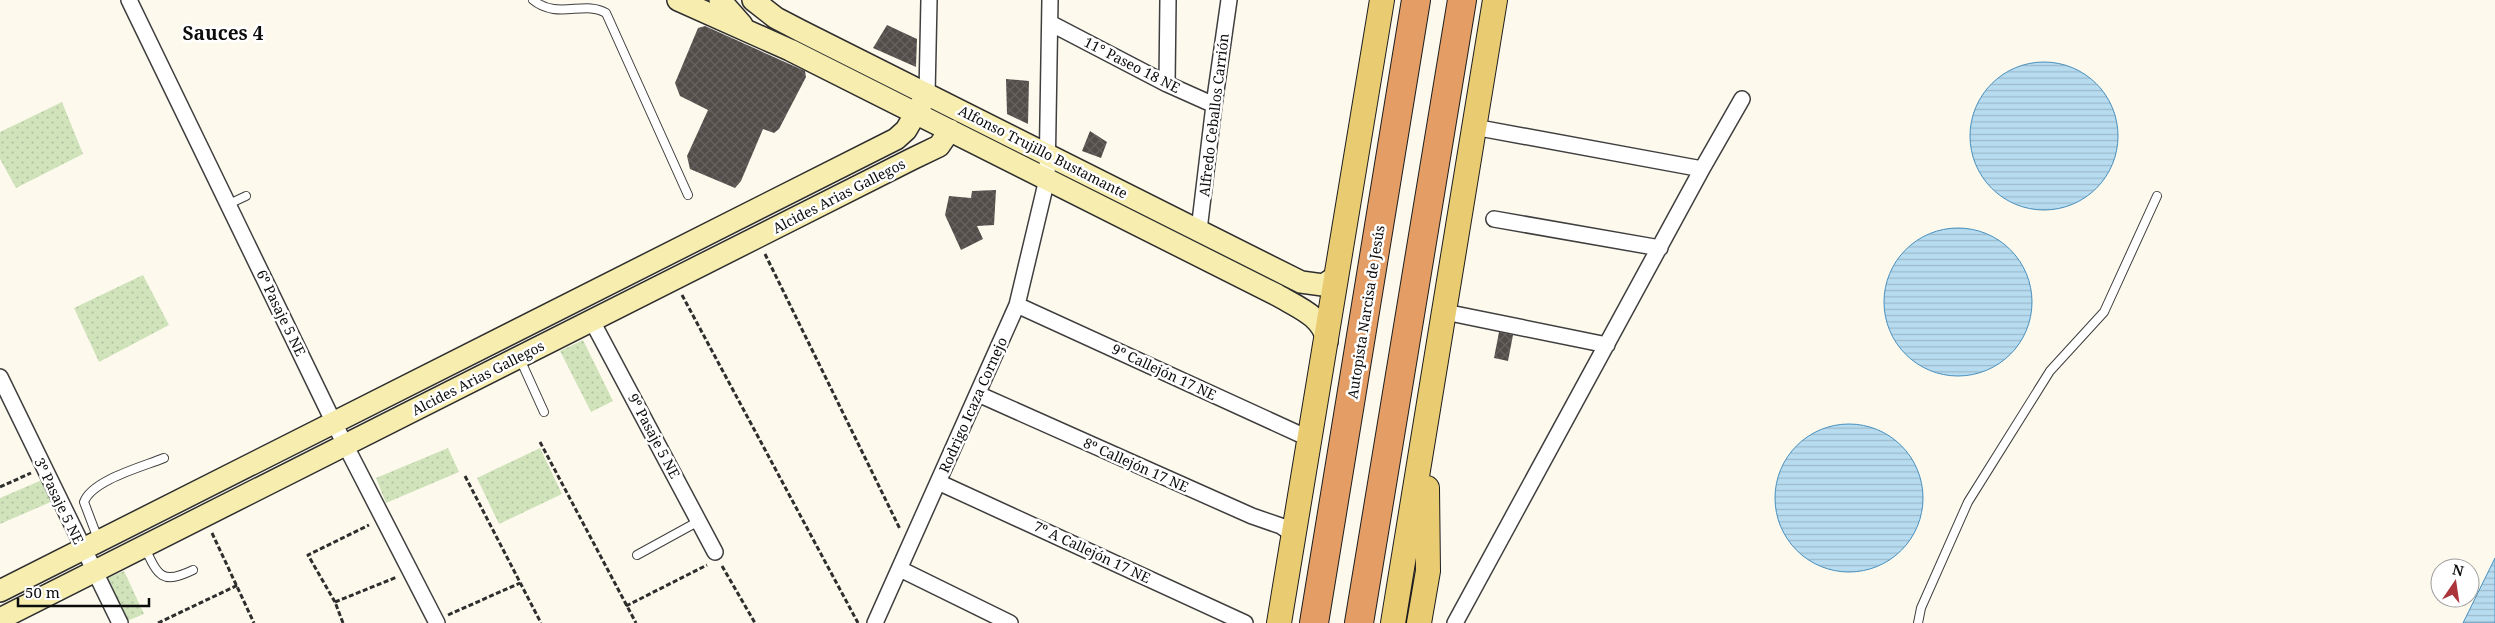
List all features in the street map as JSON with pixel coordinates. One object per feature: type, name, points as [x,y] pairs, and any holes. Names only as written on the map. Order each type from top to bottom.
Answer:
[{"type":"highway","name":"Autopista Narcisa de Jesús","points":[[1314,623],[1416,0]]},
{"type":"highway","points":[[1359,623],[1462,0]]},
{"type":"main road","points":[[1279,623],[1382,0]]},
{"type":"main road","points":[[1393,623],[1495,0]]},
{"type":"main road","points":[[1419,623],[1428,570],[1426,426]]},
{"type":"street","name":"6º Pasaje 5 NE","points":[[129,0],[334,423],[436,622]]},
{"type":"street","points":[[678,0],[754,33]]},
{"type":"street","points":[[720,0],[732,16],[754,33]]},
{"type":"street","name":"Alfonso Trujillo Bustamante","points":[[753,0],[776,18],[1048,153],[1301,282],[1323,286],[1337,276]]},
{"type":"street","points":[[927,94],[929,0]]},
{"type":"street","name":"Rodrigo Icaza Cornejo","points":[[876,623],[1017,305],[1046,179],[1050,0]]},
{"type":"street","points":[[1167,84],[1168,0]]},
{"type":"street","name":"Alfredo Ceballos Carrión","points":[[1199,230],[1229,0]]},
{"type":"street","name":"11° Paseo 18 NE","points":[[1050,23],[1167,84],[1214,104]]},
{"type":"street","name":"Alfonso Trujillo Bustamante","points":[[754,33],[1278,295],[1314,317],[1325,332],[1327,341]]},
{"type":"street","name":"Alcides Arias Gallegos","points":[[0,591],[896,139],[906,130],[927,94]]},
{"type":"street","points":[[1455,623],[1742,99]]},
{"type":"street","points":[[1474,127],[1702,169]]},
{"type":"street","name":"Alcides Arias Gallegos","points":[[0,619],[939,146],[950,130]]},
{"type":"street","points":[[1494,219],[1660,248]]},
{"type":"street","name":"9º Callejón 17 NE","points":[[1017,305],[1310,439]]},
{"type":"street","points":[[1445,312],[1608,345]]},
{"type":"street","name":"9º Pasaje 5 NE","points":[[592,321],[717,555]]},
{"type":"street","name":"3º Pasaje 5 NE","points":[[0,378],[43,467],[91,545],[94,572],[120,623]]},
{"type":"street","name":"8º Callejón 17 NE","points":[[978,394],[1252,516],[1281,526],[1294,535]]},
{"type":"street","name":"7º A Callejón 17 NE","points":[[938,482],[1245,623]]},
{"type":"street","points":[[900,569],[1010,623]]},
{"type":"lane","points":[[533,0],[542,7],[553,10],[589,6],[600,7],[606,13],[688,195]]},
{"type":"lane","points":[[229,204],[246,196]]},
{"type":"lane","points":[[1918,623],[1921,608],[1968,502],[2050,372],[2104,312],[2157,196]]},
{"type":"lane","points":[[519,358],[544,412]]},
{"type":"lane","points":[[91,545],[84,502],[87,493],[97,486],[164,458]]},
{"type":"lane","points":[[637,555],[699,521]]},
{"type":"lane","points":[[144,547],[157,574],[172,578],[193,570]]},
{"type":"path","points":[[757,238],[901,530],[910,544]]},
{"type":"path","points":[[674,279],[858,623]]},
{"type":"path","points":[[540,442],[636,623]]},
{"type":"path","points":[[0,487],[43,467]]},
{"type":"path","points":[[465,476],[541,623]]},
{"type":"path","points":[[204,516],[254,623]]},
{"type":"path","points":[[343,623],[335,602],[308,554],[383,518]]},
{"type":"path","points":[[626,606],[717,555],[755,623]]},
{"type":"path","points":[[335,602],[410,571]]},
{"type":"path","points":[[436,622],[520,582]]},
{"type":"path","points":[[158,623],[238,586]]},
{"type":"green space","points":[[62,102],[83,154],[16,188],[0,159],[0,132]]},
{"type":"green space","points":[[143,275],[169,325],[99,362],[74,308]]},
{"type":"green space","points":[[583,340],[613,401],[591,412],[560,351]]},
{"type":"green space","points":[[448,448],[459,472],[386,503],[376,478]]},
{"type":"green space","points":[[540,448],[562,494],[499,524],[477,478]]},
{"type":"green space","points":[[42,480],[53,501],[0,524],[0,498]]},
{"type":"green space","points":[[124,571],[144,614],[127,621],[108,578]]},
{"type":"water","points":[[2044,62],[2072,67],[2097,83],[2113,108],[2118,136],[2113,164],[2097,189],[2072,205],[2044,210],[2016,205],[1991,189],[1975,164],[1970,136],[1975,108],[1991,83],[2016,67]]},
{"type":"water","points":[[1958,228],[1973,229],[1986,233],[2011,249],[2027,274],[2031,287],[2031,317],[2027,330],[2011,355],[1986,371],[1973,375],[1958,376],[1943,375],[1930,371],[1905,355],[1889,330],[1885,317],[1884,302],[1885,287],[1889,274],[1905,249],[1930,233],[1943,229]]},
{"type":"water","points":[[1849,424],[1877,429],[1902,445],[1918,470],[1923,498],[1918,526],[1902,551],[1877,567],[1849,572],[1821,567],[1796,551],[1780,526],[1775,498],[1780,470],[1796,445],[1821,429]]},
{"type":"water","points":[[2495,558],[2495,623],[2463,623],[2470,608],[2480,608],[2480,588]]},
{"type":"building","points":[[887,25],[917,39],[916,67],[873,48]]},
{"type":"building","points":[[705,26],[805,71],[806,77],[779,129],[774,133],[763,129],[741,181],[735,188],[690,169],[687,156],[708,110],[680,96],[675,83],[698,28]]},
{"type":"building","points":[[1006,79],[1029,81],[1028,124],[1007,114]]},
{"type":"building","points":[[1090,131],[1107,142],[1101,158],[1082,151]]},
{"type":"building","points":[[996,190],[994,225],[977,226],[983,239],[961,250],[945,215],[949,196],[971,198],[972,191]]},
{"type":"building","points":[[1499,332],[1513,335],[1508,361],[1494,358]]},
{"type":"district","name":"Sauces 4","points":[[223,33]]}]
